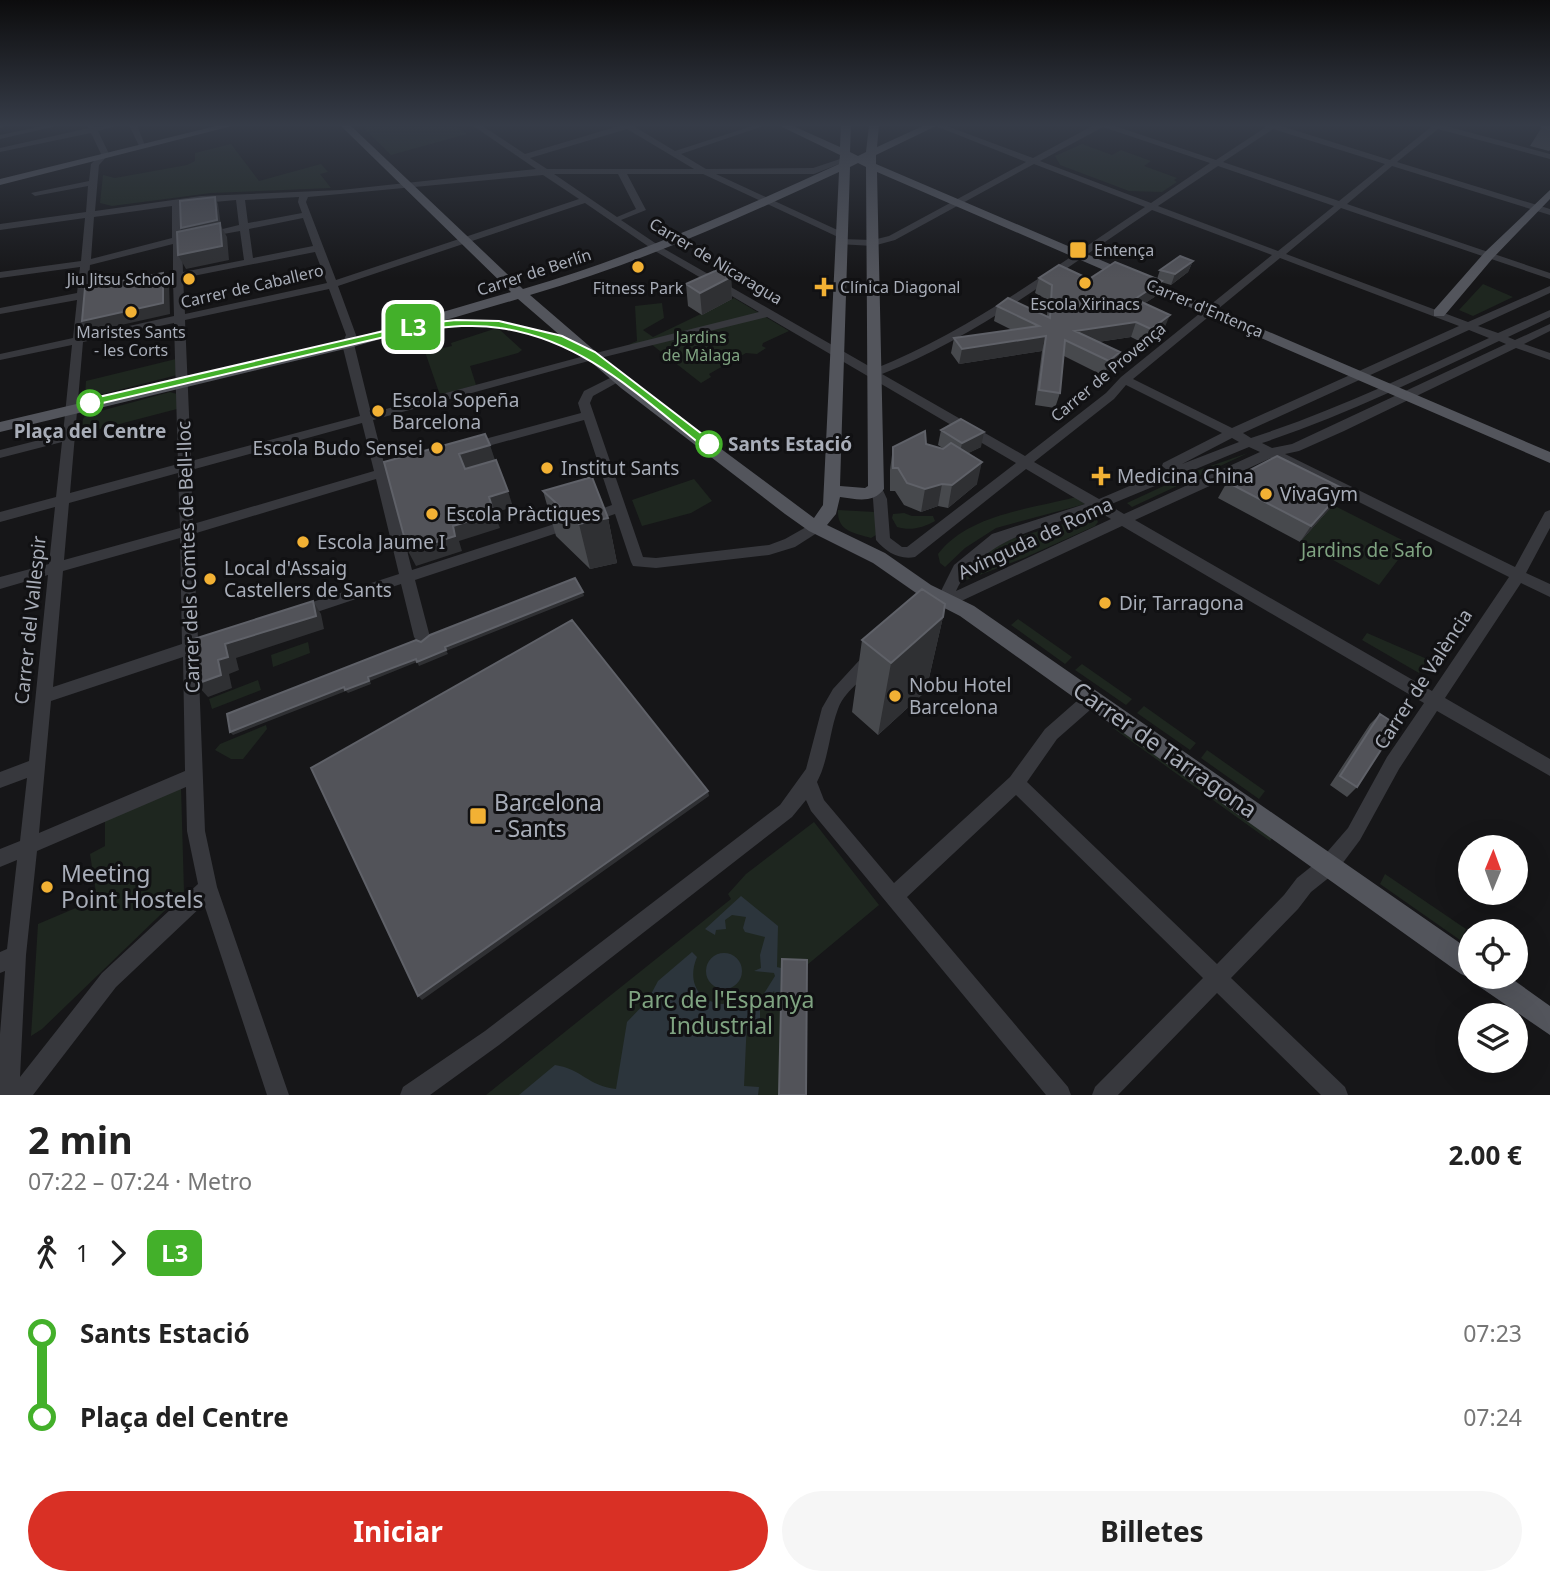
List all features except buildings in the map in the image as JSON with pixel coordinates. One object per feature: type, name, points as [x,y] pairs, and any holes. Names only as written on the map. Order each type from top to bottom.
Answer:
[{"type":"main road","points":[[0,182],[24,176]]},
{"type":"main road","name":"Carrer de Tarragona","points":[[400,176],[463,241],[592,357],[815,527],[854,545],[944,601],[967,611],[1458,956]]},
{"type":"main road","name":"Carrer de Berlín","points":[[0,427],[348,344],[522,295],[658,249],[769,202],[814,176]]},
{"type":"main road","points":[[815,527],[830,508],[832,491],[843,176]]},
{"type":"main road","points":[[832,491],[867,494],[876,489],[872,176]]},
{"type":"main road","name":"Carrer d'Entença","points":[[896,176],[1550,458]]},
{"type":"main road","points":[[1439,313],[1550,193]]},
{"type":"main road","points":[[1504,989],[1550,1022]]},
{"type":"street","name":"Carrer del Vallespir","points":[[11,1095],[8,1071],[8,959],[29,845],[94,176]]},
{"type":"street","points":[[0,227],[176,202],[303,195],[503,176]]},
{"type":"street","name":"Carrer de Nicaragua","points":[[553,176],[658,249],[875,373]]},
{"type":"street","points":[[621,217],[640,210],[623,176]]},
{"type":"street","points":[[716,176],[841,239],[873,243],[892,238],[1009,176]]},
{"type":"street","points":[[1076,176],[1550,357]]},
{"type":"street","points":[[875,373],[908,360],[992,312],[1196,176]]},
{"type":"street","points":[[1257,176],[1550,276]]},
{"type":"street","name":"Carrer de Provença","points":[[876,489],[880,499],[883,540],[903,553],[910,552],[1110,396],[1125,380],[1376,176]]},
{"type":"street","points":[[1434,176],[1550,212]]},
{"type":"street","points":[[35,193],[93,183]]},
{"type":"street","points":[[303,195],[307,215],[351,335],[348,344],[422,637]]},
{"type":"street","points":[[240,197],[249,262]]},
{"type":"street","name":"Carrer de Caballero","points":[[0,357],[333,284],[586,200]]},
{"type":"street","name":"Carrer dels Comtes de Bell-lloc","points":[[176,202],[197,831],[208,887],[278,1095]]},
{"type":"street","points":[[0,275],[86,263],[176,240],[307,215]]},
{"type":"street","points":[[132,286],[319,248]]},
{"type":"street","name":"Avinguda de Roma","points":[[1141,485],[1163,469],[1232,433],[1434,339],[1550,289]]},
{"type":"street","points":[[0,311],[106,291]]},
{"type":"street","points":[[0,517],[592,357],[770,313]]},
{"type":"street","points":[[1434,339],[1439,328],[1439,313]]},
{"type":"street","name":"Avinguda de Roma","points":[[944,601],[959,569],[991,541],[1024,527],[1099,504],[1251,442],[1301,426],[1550,313]]},
{"type":"street","name":"Avinguda de Roma","points":[[944,601],[1040,560],[1122,519],[1272,453],[1294,448],[1550,327]]},
{"type":"street","points":[[875,373],[1550,768]]},
{"type":"street","points":[[618,378],[588,394],[584,403],[638,562],[723,555],[784,546],[815,527]]},
{"type":"street","points":[[1125,380],[1550,591]]},
{"type":"street","points":[[451,452],[587,415]]},
{"type":"street","points":[[0,454],[70,436]]},
{"type":"street","points":[[0,583],[186,531],[411,463]]},
{"type":"street","points":[[289,616],[618,508]]},
{"type":"street","name":"Carrer de València","points":[[1103,1095],[1291,902],[1304,885],[1329,865],[1354,834],[1393,763],[1518,575],[1550,515]]},
{"type":"street","points":[[927,614],[944,601]]},
{"type":"street","points":[[43,697],[215,640]]},
{"type":"street","points":[[411,1095],[492,1038],[786,811],[809,784],[818,765],[830,708],[841,689],[854,674],[885,648]]},
{"type":"street","points":[[894,896],[1016,783],[1051,734],[1092,698]]},
{"type":"street","points":[[0,780],[37,766]]},
{"type":"street","points":[[0,858],[195,775]]},
{"type":"street","points":[[1016,783],[1338,1095]]},
{"type":"street","points":[[809,784],[817,805],[1060,1095]]},
{"type":"street","points":[[20,1095],[61,1039],[109,981],[208,887]]},
{"type":"green space","points":[[103,176],[255,176],[259,181],[277,176],[322,176],[331,188],[211,193],[112,206],[100,203]]},
{"type":"green space","points":[[1089,176],[1177,178],[1174,180],[1177,182],[1162,192],[1129,191]]},
{"type":"green space","points":[[1483,284],[1513,297],[1473,316],[1459,310]]},
{"type":"green space","name":"Jardins de Màlaga","points":[[734,298],[789,331],[763,343],[762,346],[766,348],[757,354],[746,353],[709,374],[711,377],[701,383],[651,344],[631,348],[630,344],[637,341],[635,306],[662,303],[664,318],[643,330],[653,337]]},
{"type":"green space","points":[[494,329],[500,330],[522,350],[470,366],[476,385],[440,395],[425,352],[452,346],[451,343]]},
{"type":"green space","name":"Plaça del Centre","points":[[180,358],[177,375],[91,397],[85,395],[86,381]]},
{"type":"green space","name":"Plaça del Centre","points":[[170,392],[177,394],[177,409],[81,434],[86,415]]},
{"type":"green space","points":[[1248,453],[1132,507],[1127,503],[1196,471]]},
{"type":"green space","points":[[694,479],[712,501],[691,513],[642,526],[632,500]]},
{"type":"green space","points":[[1076,497],[1085,504],[996,528],[965,548],[945,567],[940,563],[938,554],[966,530],[1001,515]]},
{"type":"green space","name":"Jardins de Safo","points":[[1333,505],[1410,544],[1379,585],[1300,542]]},
{"type":"green space","points":[[838,510],[875,512],[876,535],[871,538],[847,530],[840,523]]},
{"type":"green space","points":[[904,513],[912,516],[933,516],[935,521],[916,528],[897,527],[892,518],[893,514]]},
{"type":"green space","points":[[1095,515],[1098,522],[1095,526],[964,581],[959,578],[984,554],[1011,539]]},
{"type":"green space","points":[[1018,619],[1072,657],[1065,664],[1011,625]]},
{"type":"green space","points":[[1367,633],[1427,659],[1419,673],[1362,640]]},
{"type":"green space","points":[[308,642],[310,653],[273,667],[271,655]]},
{"type":"green space","points":[[1082,664],[1132,699],[1126,705],[1075,670]]},
{"type":"green space","points":[[258,680],[261,690],[212,709],[209,699]]},
{"type":"green space","points":[[1144,706],[1196,743],[1190,750],[1137,713]]},
{"type":"green space","points":[[266,725],[267,729],[243,759],[231,759],[215,750],[220,744]]},
{"type":"green space","points":[[1116,725],[1273,837],[1270,841],[1113,728]]},
{"type":"green space","points":[[1207,750],[1265,791],[1259,799],[1201,758]]},
{"type":"green space","points":[[181,787],[184,892],[42,1029],[31,1036],[38,924],[97,899],[90,854],[105,846],[105,820]]},
{"type":"green space","name":"Parc de l'Espanya Industrial","points":[[814,822],[879,905],[807,965],[800,1095],[486,1095],[731,899],[728,894],[746,874]]},
{"type":"green space","points":[[1385,874],[1458,924],[1458,939],[1380,884]]},
{"type":"shaded area","points":[[741,896],[778,926],[780,1009],[774,991],[760,1009],[760,1022],[747,1020],[744,1086],[759,1087],[758,1095],[519,1095],[555,1065],[572,1070],[598,1085],[616,1089],[627,1022],[648,1000],[658,981],[692,952],[697,957],[694,981],[707,999],[723,1004],[742,995],[747,999],[748,1007],[760,1000],[775,976],[774,973],[754,971],[761,968],[760,955],[765,937],[745,932],[743,928],[746,917],[732,915],[725,920],[726,929],[716,930],[715,935],[705,929]]},
{"type":"shaded area","points":[[724,953],[737,958],[742,971],[737,984],[724,989],[711,984],[706,971],[711,958]]},
{"type":"metro line","name":"L3","points":[[90,403],[410,328],[456,323],[499,324],[558,338],[592,355],[709,444]]},
{"type":"place","name":"Entença","points":[[1078,250]]},
{"type":"place","name":"Fitness Park","points":[[638,267]]},
{"type":"place","name":"Jiu Jitsu School","points":[[189,279]]},
{"type":"place","name":"Escola Xirinacs","points":[[1085,283]]},
{"type":"place","name":"Clínica Diagonal","points":[[824,287]]},
{"type":"place","name":"Maristes Sants - les Corts","points":[[131,312]]},
{"type":"place","name":"Plaça del Centre","points":[[90,403]]},
{"type":"place","name":"Escola Sopeña Barcelona","points":[[378,411]]},
{"type":"place","name":"Sants Estació","points":[[709,444]]},
{"type":"place","name":"Escola Budo Sensei","points":[[437,448]]},
{"type":"place","name":"Institut Sants","points":[[547,468]]},
{"type":"place","name":"Medicina China","points":[[1101,476]]},
{"type":"place","name":"VivaGym","points":[[1266,494]]},
{"type":"place","name":"Escola Pràctiques","points":[[432,514]]},
{"type":"place","name":"Escola Jaume I","points":[[303,542]]},
{"type":"place","name":"Local d'Assaig Castellers de Sants","points":[[210,579]]},
{"type":"place","name":"Dir, Tarragona","points":[[1105,603]]},
{"type":"place","name":"Nobu Hotel Barcelona","points":[[895,696]]},
{"type":"place","name":"Barcelona - Sants","points":[[478,816]]},
{"type":"place","name":"Meeting Point Hostels","points":[[47,887]]}]
